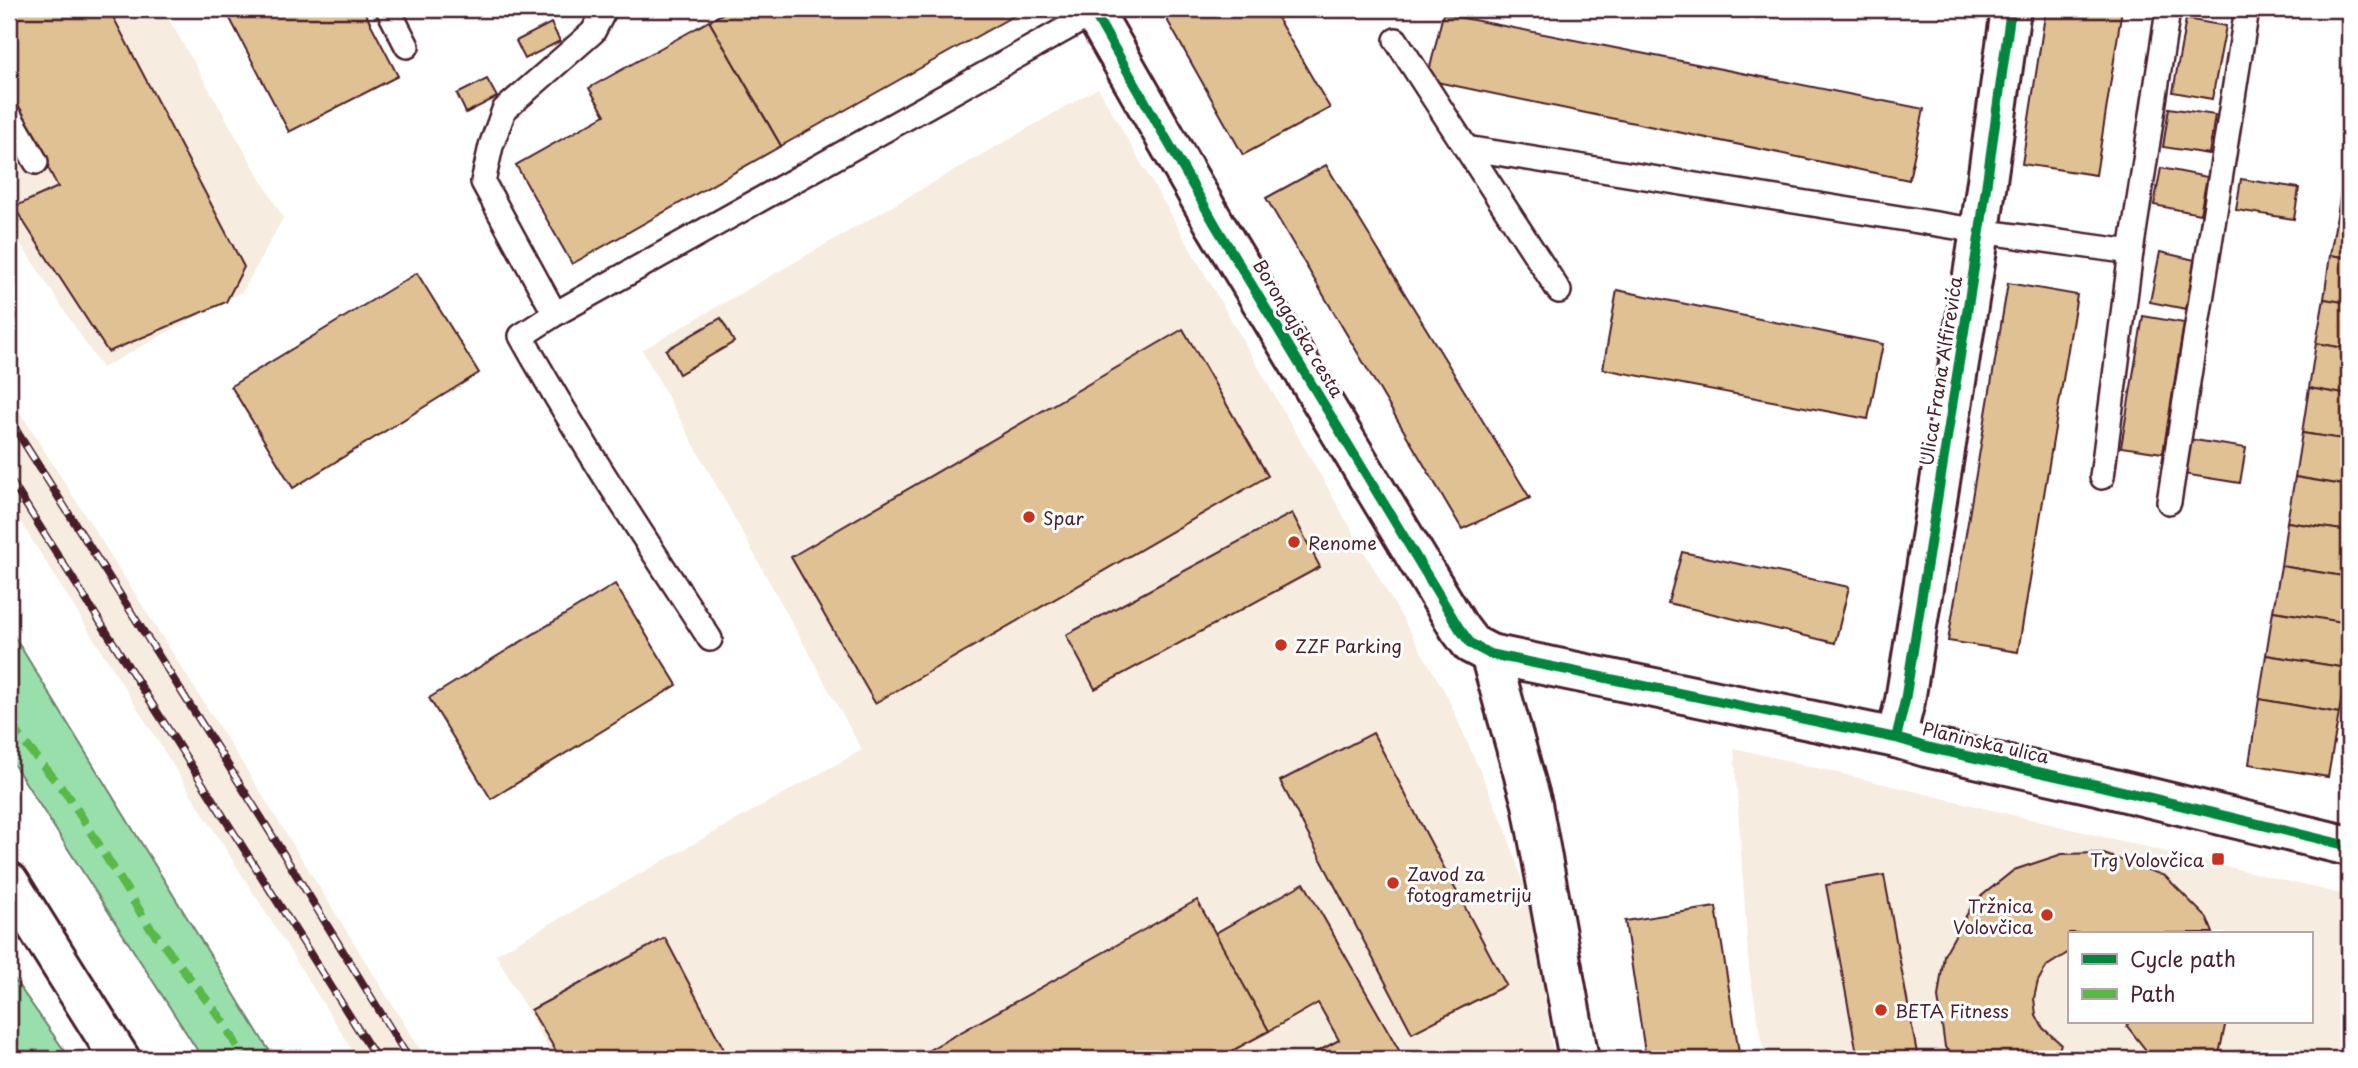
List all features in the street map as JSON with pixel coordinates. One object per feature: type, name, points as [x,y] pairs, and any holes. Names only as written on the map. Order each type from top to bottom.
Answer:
[{"type":"street","name":"Ulica Frana Alfirevića","points":[[1896,738],[1905,701],[1980,231],[2011,9]]},
{"type":"street","name":"Borongajska cesta","points":[[1093,11],[1216,226],[1459,628],[1471,644],[1490,654]]},
{"type":"street","name":"Planinska ulica","points":[[1490,654],[1896,738],[2349,846]]},
{"type":"street","points":[[1490,654],[1532,804],[1579,1059]]},
{"type":"street","points":[[9,882],[120,1059]]},
{"type":"lane","points":[[388,9],[407,46]]},
{"type":"lane","points":[[555,314],[483,182],[491,146],[504,110],[593,32],[605,9]]},
{"type":"lane","points":[[2169,502],[2247,9]]},
{"type":"lane","points":[[710,639],[557,401],[521,336],[555,314],[1093,11]]},
{"type":"lane","points":[[2102,477],[2131,252],[2168,17]]},
{"type":"lane","points":[[1396,40],[1559,291]]},
{"type":"lane","points":[[9,115],[36,162]]},
{"type":"lane","points":[[1466,148],[1980,231],[2131,252]]},
{"type":"shaded area","points":[[9,9],[163,9],[283,218],[243,291],[102,368],[9,226]]},
{"type":"shaded area","points":[[1098,88],[1447,696],[1506,830],[1532,911],[1554,1059],[554,1059],[496,954],[862,750],[642,350]]},
{"type":"shaded area","points":[[9,395],[426,1059],[358,1059],[144,719],[9,503]]},
{"type":"shaded area","name":"Tržnica Volovčica","points":[[1734,748],[2349,896],[2349,1059],[1765,1059],[1749,969]]},
{"type":"green space","points":[[9,628],[275,1059],[203,1059],[9,757]]},
{"type":"green space","points":[[9,972],[70,1059],[17,1059],[9,1050]]},
{"type":"building","points":[[9,9],[109,9],[244,267],[226,302],[108,352],[14,207],[58,187],[9,92]]},
{"type":"building","points":[[225,9],[363,9],[398,76],[289,132]]},
{"type":"building","points":[[731,9],[1024,10],[781,146],[709,21]]},
{"type":"building","points":[[1161,9],[1272,9],[1330,108],[1243,155]]},
{"type":"building","points":[[2046,9],[2122,9],[2096,175],[2022,164]]},
{"type":"building","points":[[1443,14],[1924,109],[1909,180],[1427,80]]},
{"type":"building","points":[[2186,19],[2226,26],[2212,99],[2173,92]]},
{"type":"building","points":[[709,21],[781,146],[572,264],[516,165],[605,115],[589,88]]},
{"type":"building","points":[[551,23],[560,41],[525,59],[516,41]]},
{"type":"building","points":[[487,79],[497,97],[466,113],[457,94]]},
{"type":"building","points":[[2169,108],[2215,115],[2209,154],[2163,147]]},
{"type":"building","points":[[2349,138],[2349,166],[2345,165]]},
{"type":"building","points":[[1326,165],[1530,498],[1462,529],[1266,198]]},
{"type":"building","points":[[2345,165],[2349,166],[2349,212],[2338,210]]},
{"type":"building","points":[[2161,168],[2207,177],[2200,214],[2154,205]]},
{"type":"building","points":[[2241,179],[2299,188],[2294,219],[2236,210]]},
{"type":"building","points":[[2338,210],[2349,212],[2349,258],[2330,255]]},
{"type":"building","points":[[2160,252],[2195,260],[2186,309],[2150,302]]},
{"type":"building","points":[[2330,255],[2349,258],[2349,303],[2324,299]]},
{"type":"building","points":[[417,273],[479,373],[293,488],[231,386]]},
{"type":"building","points":[[2008,283],[2077,295],[2018,652],[1948,641]]},
{"type":"building","points":[[1617,290],[1883,344],[1868,419],[1603,369]]},
{"type":"building","points":[[2324,299],[2349,303],[2349,349],[2316,343]]},
{"type":"building","points":[[2143,316],[2184,323],[2163,453],[2121,447]]},
{"type":"building","points":[[721,318],[734,342],[679,374],[666,350]]},
{"type":"building","name":"Spar","points":[[1183,329],[1268,476],[875,703],[791,557]]},
{"type":"building","points":[[2316,343],[2349,349],[2349,395],[2309,388]]},
{"type":"building","points":[[2309,388],[2349,395],[2349,440],[2302,433]]},
{"type":"building","points":[[2302,433],[2349,440],[2349,486],[2295,477]]},
{"type":"building","points":[[2188,439],[2246,448],[2240,483],[2183,474]]},
{"type":"building","points":[[2295,477],[2349,486],[2349,531],[2287,522]]},
{"type":"building","points":[[1292,513],[1320,567],[1095,689],[1066,635]]},
{"type":"building","points":[[2287,522],[2349,531],[2349,577],[2281,566]]},
{"type":"building","points":[[1682,552],[1849,587],[1835,643],[1668,603]]},
{"type":"building","points":[[2281,566],[2349,577],[2349,623],[2273,611]]},
{"type":"building","points":[[615,584],[677,685],[491,799],[429,698]]},
{"type":"building","points":[[2273,611],[2349,623],[2347,668],[2266,655]]},
{"type":"building","points":[[2266,655],[2347,668],[2339,713],[2259,699]]},
{"type":"building","points":[[2259,699],[2339,713],[2328,777],[2249,764]]},
{"type":"building","name":"Zavod za fotogrametriju","points":[[1373,733],[1506,985],[1412,1033],[1280,781]]},
{"type":"building","points":[[2101,853],[2165,876],[2207,918],[2213,932],[2068,932],[2068,953],[2047,966],[2038,981],[2034,998],[2036,1015],[2043,1028],[2061,1044],[2055,1059],[1953,1059],[1945,1047],[1938,997],[1944,955],[1974,902],[2014,870],[2062,854]]},
{"type":"building","points":[[1884,875],[1918,1059],[1858,1059],[1826,885]]},
{"type":"building","points":[[1304,883],[1404,1059],[1304,1059],[1339,1040],[1318,1003],[1269,1031],[1214,934]]},
{"type":"building","points":[[1197,900],[1269,1031],[1217,1059],[913,1059]]},
{"type":"building","points":[[1716,907],[1740,1059],[1646,1059],[1625,921]]},
{"type":"building","points":[[665,938],[729,1059],[561,1059],[531,1010]]},
{"type":"building","points":[[2128,1023],[2226,1023],[2218,1059],[2145,1059],[2149,1054],[2127,1026]]},
{"type":"railway","points":[[9,419],[262,819],[409,1059]]},
{"type":"railway","points":[[9,478],[377,1059]]},
{"type":"marked path","points":[[9,724],[69,797],[149,926],[223,1021],[244,1059]]},
{"type":"cycle path","points":[[1092,9],[1216,226],[1471,644],[1490,654],[1896,738],[2349,846]]},
{"type":"cycle path","points":[[1896,738],[1905,701],[1980,231],[2011,9]]},
{"type":"place","name":"Spar","points":[[1029,517]]},
{"type":"place","name":"Renome","points":[[1294,542]]},
{"type":"place","name":"ZZF Parking","points":[[1281,645]]},
{"type":"place","name":"Trg Volovčica","points":[[2218,859]]},
{"type":"place","name":"Zavod za fotogrametriju","points":[[1393,883]]},
{"type":"place","name":"Tržnica Volovčica","points":[[2047,915]]},
{"type":"place","name":"BETA Fitness","points":[[1881,1010]]}]
